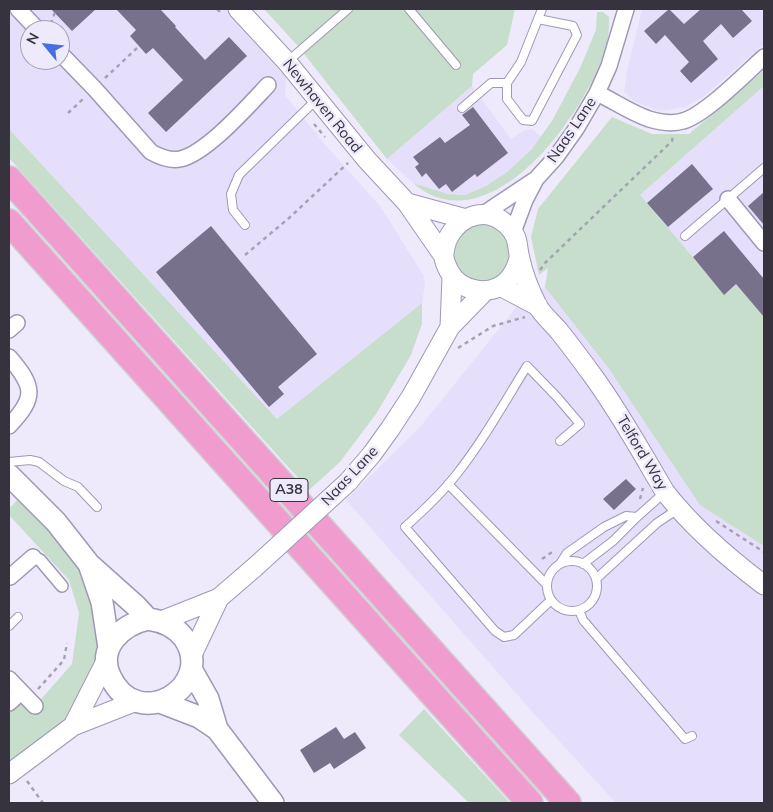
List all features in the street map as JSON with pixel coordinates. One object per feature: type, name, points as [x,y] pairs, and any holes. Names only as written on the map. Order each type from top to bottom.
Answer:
[{"type":"highway","name":"A38","points":[[9,179],[568,803]]},
{"type":"highway","name":"A38","points":[[9,222],[530,803]]},
{"type":"main road","points":[[9,475],[56,522],[89,564],[136,606],[155,620],[180,634],[187,644],[217,729]]},
{"type":"main road","points":[[89,564],[102,602],[107,656],[114,684],[134,702],[145,704],[160,702],[172,697],[180,690],[192,662]]},
{"type":"main road","points":[[107,656],[116,636],[121,632],[136,622],[155,620]]},
{"type":"main road","points":[[160,702],[199,717],[217,729],[273,803]]},
{"type":"street","points":[[18,9],[28,20]]},
{"type":"street","points":[[597,93],[609,66],[626,9]]},
{"type":"street","name":"Newhaven Road","points":[[233,14],[287,62],[311,105],[367,160],[407,203],[443,255]]},
{"type":"street","name":"Naas Lane","points":[[513,232],[525,200],[536,179],[556,157],[576,129],[597,93],[647,118],[675,122],[691,118],[706,108],[764,56]]},
{"type":"street","points":[[70,63],[151,152],[163,158],[178,160],[190,157],[216,136],[268,86]]},
{"type":"street","name":"Naas Lane","points":[[474,217],[536,179]]},
{"type":"street","points":[[728,199],[764,243]]},
{"type":"street","points":[[407,203],[474,217],[498,219],[513,232]]},
{"type":"street","points":[[452,277],[443,255],[448,237],[452,230],[474,217]]},
{"type":"street","name":"Telford Way","points":[[513,232],[518,243],[519,258],[533,311]]},
{"type":"street","points":[[492,289],[507,282],[516,268],[519,258]]},
{"type":"street","name":"Naas Lane","points":[[450,328],[452,277]]},
{"type":"street","name":"Telford Way","points":[[452,277],[462,286],[475,290],[492,289],[533,311],[595,379],[665,492],[678,509],[708,539],[764,584]]},
{"type":"street","name":"Naas Lane","points":[[155,620],[219,598],[348,482],[390,429],[411,397],[450,328],[492,289]]},
{"type":"street","points":[[9,357],[24,374],[29,396],[25,406],[9,426]]},
{"type":"street","points":[[9,575],[10,577],[33,557],[40,560],[62,586]]},
{"type":"street","name":"Naas Lane","points":[[192,662],[219,598]]},
{"type":"street","points":[[15,780],[73,726],[107,656]]},
{"type":"street","points":[[9,680],[28,699]]},
{"type":"street","points":[[9,704],[28,699]]},
{"type":"street","points":[[73,726],[134,702]]},
{"type":"lane","points":[[287,62],[348,9]]},
{"type":"lane","points":[[409,9],[456,65]]},
{"type":"lane","points":[[538,19],[573,26],[577,34],[532,120],[523,120],[507,99],[507,83],[520,62],[542,9]]},
{"type":"lane","points":[[462,108],[491,83],[507,83]]},
{"type":"lane","points":[[245,226],[233,210],[232,194],[239,175],[311,105]]},
{"type":"lane","points":[[685,236],[764,168]]},
{"type":"lane","points":[[552,600],[514,635],[504,637],[495,631],[405,527],[448,484],[478,446],[527,366],[580,424],[560,442]]},
{"type":"lane","points":[[9,462],[30,460],[39,462],[64,481],[78,487],[97,507]]},
{"type":"lane","points":[[448,484],[547,586],[552,600],[560,607],[569,610],[579,610],[589,604],[595,596],[597,588],[596,578],[591,569],[576,561],[560,564]]},
{"type":"lane","points":[[583,564],[614,541],[665,492]]},
{"type":"lane","points":[[596,578],[657,522],[678,509]]},
{"type":"lane","points":[[547,586],[554,569],[568,553],[604,527],[626,516],[637,517]]},
{"type":"lane","points":[[579,610],[583,620],[669,721],[686,738],[692,736]]},
{"type":"lane","points":[[9,626],[18,617]]},
{"type":"path","points":[[217,9],[233,14]]},
{"type":"path","points":[[102,80],[137,48]]},
{"type":"path","points":[[68,113],[89,93]]},
{"type":"path","points":[[311,105],[330,144]]},
{"type":"path","points":[[535,277],[545,263],[672,141],[675,122]]},
{"type":"path","points":[[342,156],[354,169]]},
{"type":"path","points":[[245,255],[289,218],[348,163]]},
{"type":"path","points":[[456,349],[493,326],[533,311]]},
{"type":"path","points":[[28,699],[64,660],[67,643]]},
{"type":"path","points":[[15,780],[27,781],[43,803]]},
{"type":"shaded area","points":[[9,9],[229,9],[265,49],[286,78],[285,95],[328,148],[380,206],[424,276],[425,286],[422,303],[277,419],[9,129]]},
{"type":"shaded area","points":[[642,9],[764,9],[764,44],[703,97],[685,107],[660,111],[635,102],[624,92],[628,66]]},
{"type":"shaded area","points":[[472,86],[511,139],[523,131],[532,129],[542,137],[507,172],[486,186],[465,195],[448,194],[413,183],[387,159]]},
{"type":"shaded area","points":[[764,86],[764,803],[616,803],[536,716],[346,500],[420,427],[518,305],[561,276],[640,195]]},
{"type":"green space","points":[[264,9],[515,9],[507,45],[473,74],[472,86],[387,159],[297,45]]},
{"type":"green space","points":[[597,12],[603,12],[609,17],[609,34],[597,71],[580,102],[558,134],[532,163],[504,186],[473,199],[443,199],[413,183],[448,194],[465,195],[486,186],[507,172],[532,149],[552,121],[580,68],[596,30]]},
{"type":"green space","points":[[764,70],[764,86],[640,195],[724,294],[736,284],[764,317],[764,546],[700,505],[610,370],[545,287],[548,268],[539,275],[531,237],[538,209],[612,117],[652,134],[689,134]]},
{"type":"green space","points":[[9,129],[277,419],[422,303],[422,324],[411,355],[376,414],[340,462],[309,490],[9,158]]},
{"type":"green space","points":[[481,224],[497,229],[505,237],[510,253],[505,269],[497,277],[481,282],[465,277],[457,269],[452,253],[457,237],[465,229]]},
{"type":"green space","points":[[26,491],[89,564],[109,648],[73,726],[9,774],[9,703],[19,694],[35,706],[72,664],[79,613],[69,580],[9,515],[9,509]]},
{"type":"green space","points":[[424,709],[510,803],[469,803],[399,735]]},
{"type":"building","points":[[51,9],[96,9],[72,31],[70,29],[70,20],[62,20]]},
{"type":"building","points":[[116,9],[160,9],[205,60],[229,37],[247,56],[166,132],[148,113],[183,80],[153,48],[146,54],[130,36],[136,30]]},
{"type":"building","points":[[669,9],[684,24],[701,9],[741,9],[752,21],[733,38],[721,24],[703,41],[718,59],[691,83],[680,71],[689,62],[665,35],[656,44],[644,31]]},
{"type":"building","points":[[473,107],[508,153],[477,177],[475,174],[452,192],[446,184],[439,189],[426,173],[422,177],[415,167],[419,164],[413,157],[440,137],[445,143],[470,125],[462,115]]},
{"type":"building","points":[[692,164],[713,189],[668,227],[647,203]]},
{"type":"building","points":[[764,192],[764,225],[748,206]]},
{"type":"building","points":[[211,226],[317,354],[278,387],[284,394],[269,407],[156,272]]},
{"type":"building","points":[[724,231],[764,279],[764,317],[736,284],[724,295],[693,257]]},
{"type":"building","points":[[626,479],[636,489],[614,510],[603,499]]},
{"type":"building","points":[[336,727],[344,739],[355,732],[366,748],[334,769],[330,763],[314,773],[300,750]]}]
